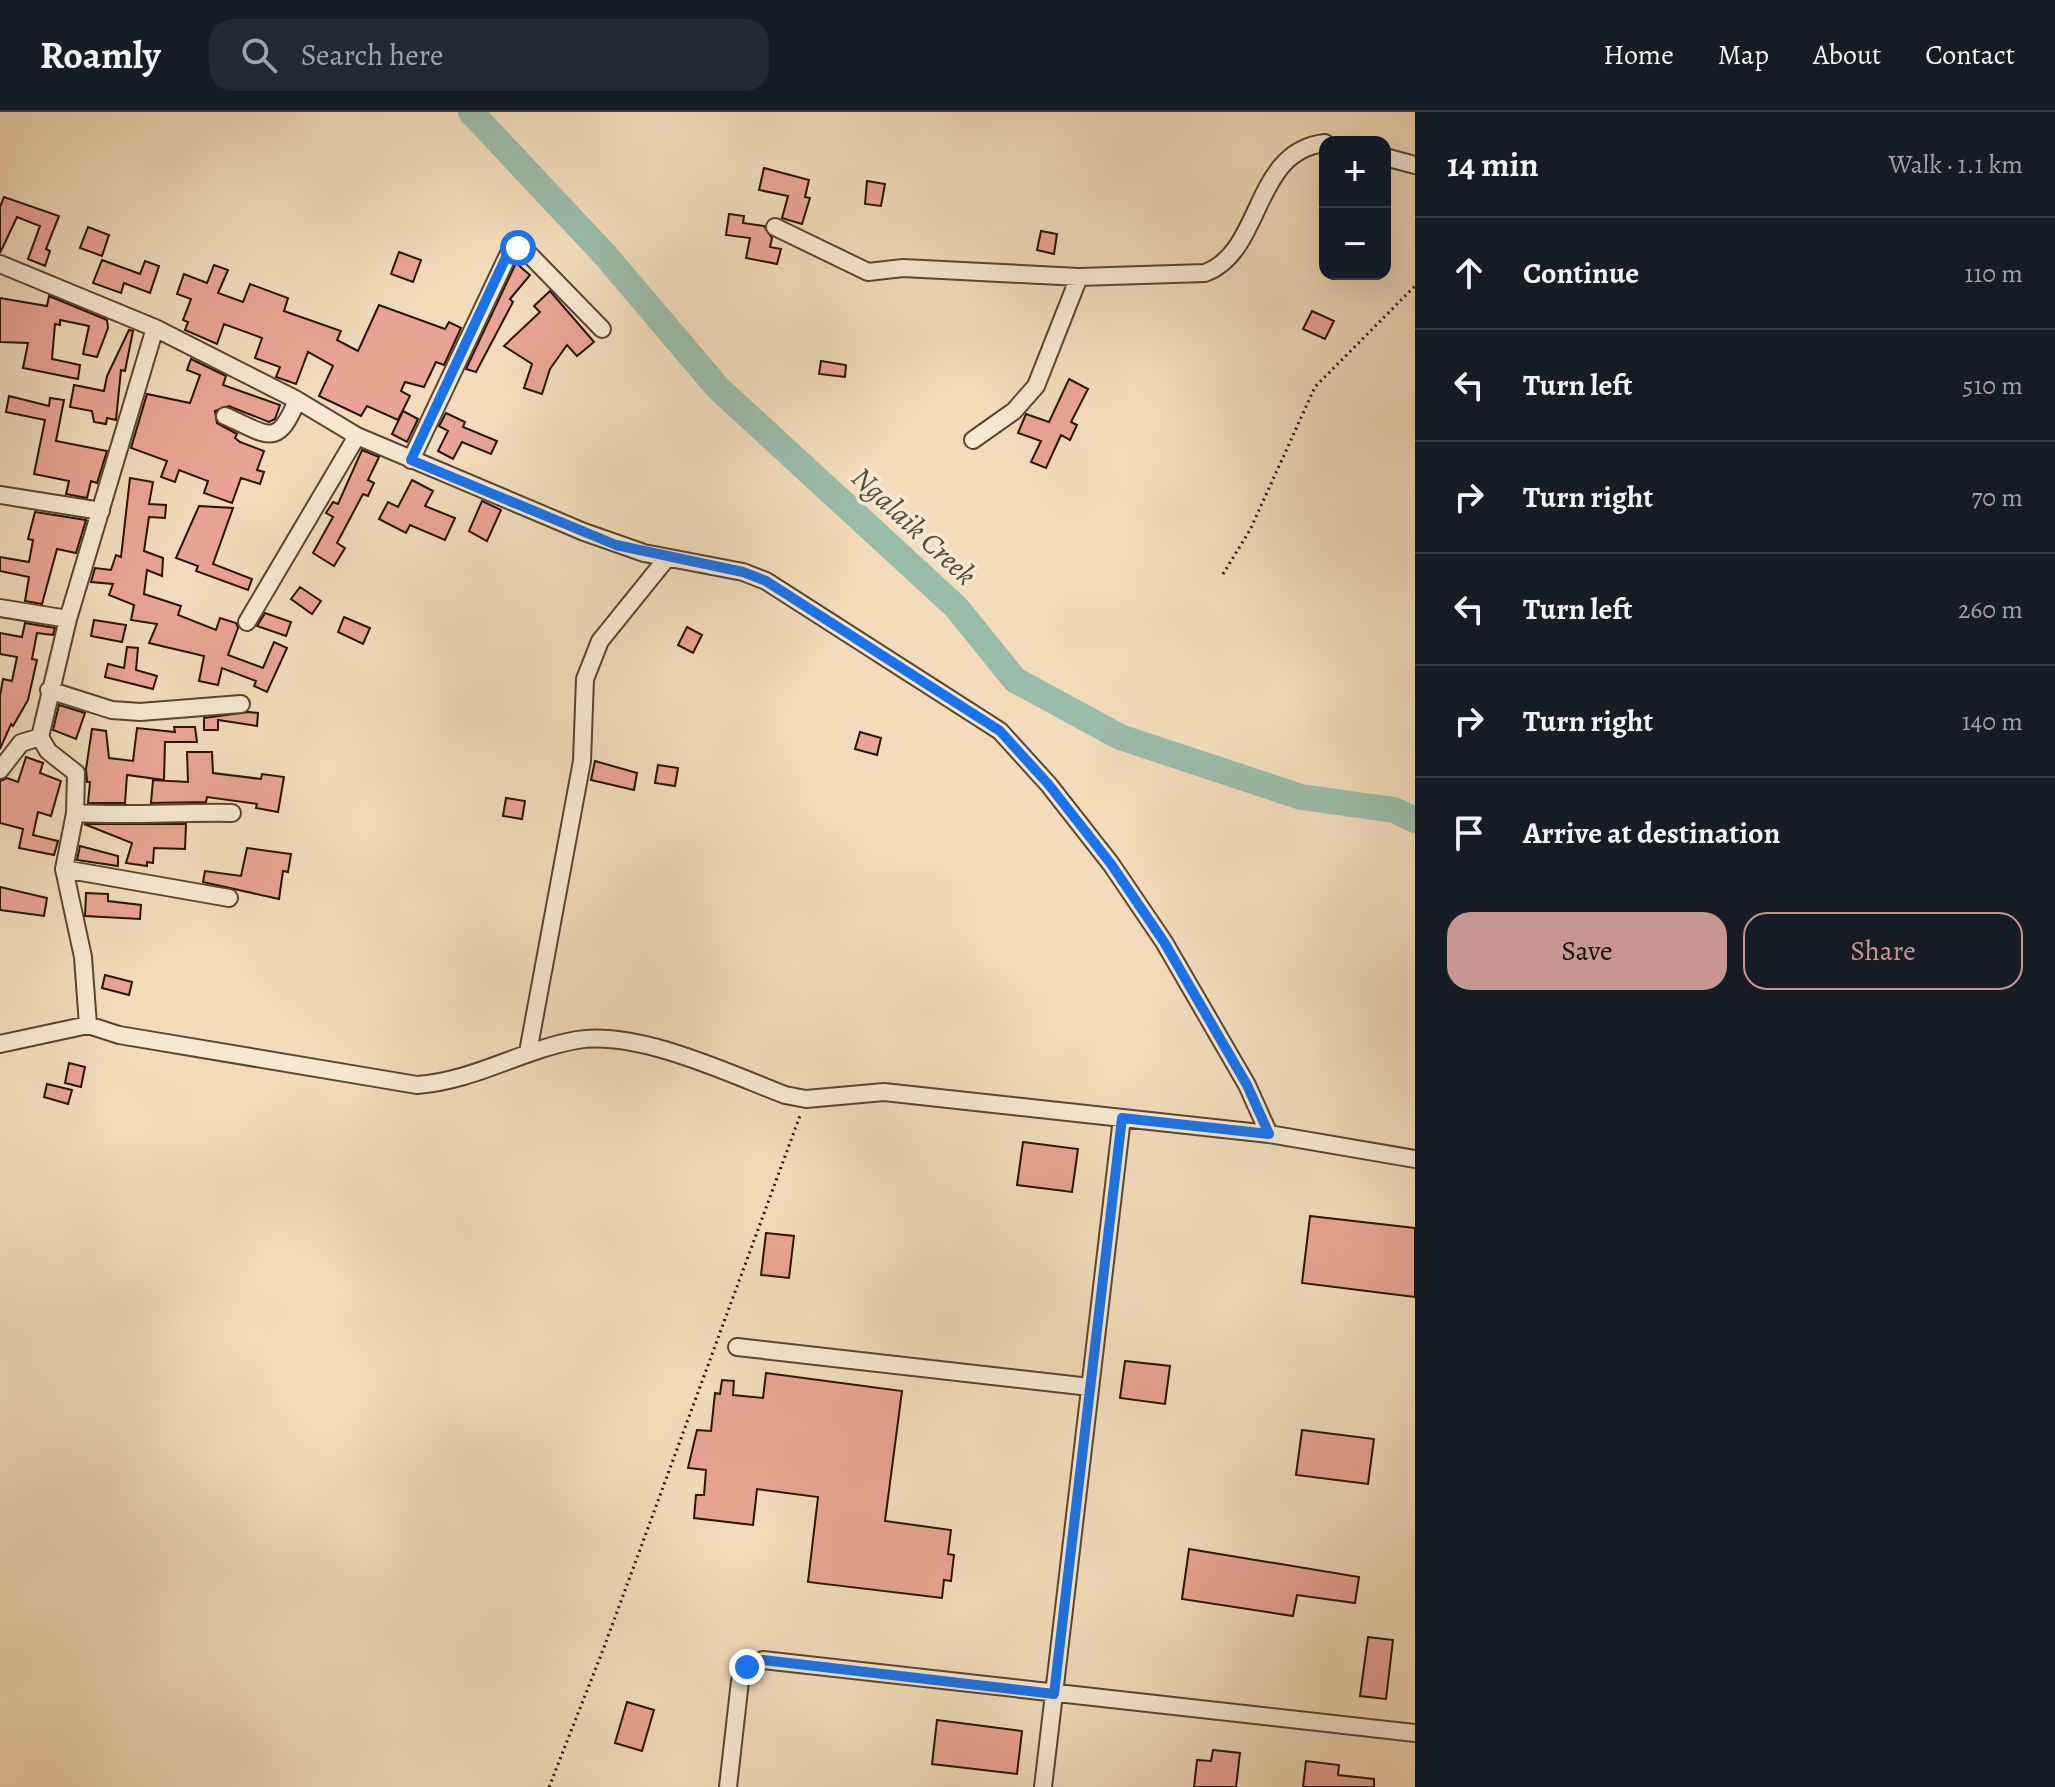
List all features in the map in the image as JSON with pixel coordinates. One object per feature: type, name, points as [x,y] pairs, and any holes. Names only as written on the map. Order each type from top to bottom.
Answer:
[{"type":"street","points":[[775,227],[868,272],[903,268],[1079,277],[1190,275],[1219,268],[1241,239],[1274,176],[1307,147],[1319,144]]},
{"type":"street","points":[[1391,159],[1415,165]]},
{"type":"street","points":[[411,460],[510,251],[525,250],[602,329]]},
{"type":"street","points":[[0,264],[155,328],[297,400],[357,436],[616,545],[743,572],[766,581],[1000,731],[1049,785],[1103,853],[1164,942],[1247,1085],[1269,1134]]},
{"type":"street","points":[[973,440],[1014,411],[1036,386],[1079,277]]},
{"type":"street","points":[[88,1025],[83,957],[64,869],[75,813],[76,773],[48,751],[40,737],[68,619],[155,328]]},
{"type":"street","points":[[225,416],[267,434],[277,433],[286,428],[297,400]]},
{"type":"street","points":[[247,622],[357,436]]},
{"type":"street","points":[[0,495],[101,511]]},
{"type":"street","points":[[528,1052],[582,761],[585,679],[600,641],[667,558]]},
{"type":"street","points":[[0,608],[68,619]]},
{"type":"street","points":[[49,690],[126,711],[241,704]]},
{"type":"street","points":[[0,770],[21,743],[40,737]]},
{"type":"street","points":[[75,813],[151,817],[179,812],[232,813]]},
{"type":"street","points":[[64,869],[229,898]]},
{"type":"street","points":[[0,1044],[88,1025],[119,1035],[417,1085],[450,1082],[528,1052],[580,1039],[637,1044],[785,1095],[806,1099],[884,1092],[1269,1134],[1415,1159]]},
{"type":"street","points":[[1043,1787],[1122,1118]]},
{"type":"street","points":[[737,1347],[1090,1387]]},
{"type":"street","points":[[728,1787],[740,1681],[753,1662],[763,1660],[1415,1733]]},
{"type":"path","points":[[1223,574],[1250,530],[1315,387],[1415,286]]},
{"type":"path","points":[[549,1787],[603,1650],[806,1099]]},
{"type":"building","points":[[764,168],[809,180],[805,197],[810,198],[802,224],[782,218],[788,196],[759,190]]},
{"type":"building","points":[[867,181],[885,184],[881,206],[865,204]]},
{"type":"building","points":[[4,197],[59,216],[46,249],[50,251],[45,266],[28,259],[40,226],[17,217],[0,253],[0,207]]},
{"type":"building","points":[[729,214],[744,216],[743,223],[764,226],[772,238],[770,247],[781,249],[777,264],[746,258],[750,238],[726,235]]},
{"type":"building","points":[[88,227],[109,235],[102,256],[80,248]]},
{"type":"building","points":[[1041,231],[1057,234],[1054,254],[1037,250]]},
{"type":"building","points":[[399,252],[421,260],[413,282],[391,274]]},
{"type":"building","points":[[102,260],[140,274],[145,261],[159,266],[150,293],[124,283],[121,293],[93,283]]},
{"type":"building","points":[[516,263],[530,275],[510,299],[513,302],[476,372],[466,369]]},
{"type":"building","points":[[214,265],[228,270],[218,293],[243,302],[250,284],[288,298],[284,311],[341,331],[337,340],[358,351],[379,305],[445,329],[449,322],[461,328],[444,365],[436,362],[424,387],[405,382],[401,391],[410,396],[398,420],[367,406],[361,416],[319,396],[333,366],[308,352],[296,384],[276,377],[280,367],[255,358],[262,338],[224,324],[217,344],[185,330],[188,322],[183,320],[191,299],[177,294],[184,274],[207,283]]},
{"type":"building","points":[[550,291],[594,342],[577,356],[567,345],[550,369],[542,394],[524,388],[532,364],[504,346],[540,312],[534,306]]},
{"type":"building","points":[[49,296],[107,320],[108,328],[97,357],[83,354],[89,326],[60,320],[60,325],[55,324],[52,359],[80,365],[78,379],[23,368],[28,343],[0,342],[0,298],[47,306]]},
{"type":"building","points":[[1312,311],[1334,321],[1325,339],[1303,329]]},
{"type":"building","points":[[129,330],[133,331],[125,371],[121,370],[116,420],[107,418],[106,424],[94,422],[92,411],[70,407],[74,385],[104,391],[107,376]]},
{"type":"building","points":[[191,359],[226,376],[223,385],[280,405],[275,419],[269,422],[229,406],[215,411],[217,423],[237,434],[235,438],[264,451],[257,470],[264,472],[260,484],[241,478],[232,503],[204,493],[208,481],[179,470],[175,482],[161,477],[167,461],[131,448],[147,394],[190,403],[200,375],[187,370]]},
{"type":"building","points":[[821,361],[846,365],[845,377],[819,374]]},
{"type":"building","points":[[1069,379],[1088,389],[1071,422],[1077,425],[1070,440],[1061,435],[1046,468],[1031,462],[1041,441],[1018,433],[1026,414],[1049,422]]},
{"type":"building","points":[[9,396],[49,406],[50,398],[64,400],[56,441],[107,451],[97,483],[91,481],[87,498],[66,494],[69,481],[34,474],[45,420],[6,412]]},
{"type":"building","points":[[403,411],[418,419],[407,442],[392,434]]},
{"type":"building","points":[[446,413],[465,422],[463,427],[497,441],[491,454],[462,442],[453,459],[438,451],[448,431],[439,426]]},
{"type":"building","points":[[362,450],[379,457],[368,480],[374,483],[368,496],[363,494],[337,543],[345,548],[334,566],[313,553],[333,517],[326,513],[333,502],[338,504]]},
{"type":"building","points":[[130,478],[153,482],[149,504],[166,505],[165,518],[149,517],[144,551],[163,558],[162,576],[147,570],[144,594],[181,606],[178,615],[216,630],[220,618],[236,623],[238,628],[228,655],[263,668],[274,642],[287,648],[267,692],[254,686],[256,681],[222,668],[218,685],[199,681],[204,656],[149,643],[157,624],[131,620],[134,605],[109,595],[113,584],[91,582],[95,568],[111,570],[116,555],[121,557]]},
{"type":"building","points":[[412,480],[433,491],[425,506],[455,518],[445,540],[410,525],[406,533],[379,519],[388,502],[398,507]]},
{"type":"building","points":[[482,501],[501,510],[487,541],[469,531]]},
{"type":"building","points":[[199,506],[233,508],[213,564],[252,579],[248,590],[196,571],[198,566],[176,558]]},
{"type":"building","points":[[35,512],[86,520],[76,553],[57,549],[42,604],[25,601],[29,577],[0,571],[0,557],[29,562],[33,540],[28,539]]},
{"type":"building","points":[[300,587],[321,601],[312,614],[291,599]]},
{"type":"building","points":[[265,613],[291,622],[286,636],[257,626]]},
{"type":"building","points":[[344,617],[370,628],[363,644],[338,632]]},
{"type":"building","points":[[94,620],[126,625],[122,642],[91,636]]},
{"type":"building","points":[[25,623],[55,628],[53,635],[37,633],[32,659],[37,660],[28,700],[13,726],[11,724],[0,749],[3,679],[12,681],[17,657],[0,654],[0,633],[22,637]]},
{"type":"building","points":[[687,627],[702,635],[693,653],[678,645]]},
{"type":"building","points":[[127,647],[138,648],[136,670],[157,676],[153,689],[105,677],[108,664],[124,668]]},
{"type":"building","points":[[59,705],[85,713],[76,739],[53,730]]},
{"type":"building","points":[[258,713],[257,726],[218,720],[218,730],[204,730],[204,718]]},
{"type":"building","points":[[174,727],[195,727],[197,742],[165,742],[164,780],[127,775],[125,803],[88,803],[90,782],[87,782],[86,769],[92,729],[106,731],[109,758],[133,761],[137,728],[175,732]]},
{"type":"building","points":[[860,732],[881,738],[877,755],[855,749]]},
{"type":"building","points":[[187,752],[212,752],[213,773],[261,779],[262,774],[284,777],[278,812],[256,808],[257,804],[207,797],[206,802],[151,803],[153,780],[188,782]]},
{"type":"building","points":[[26,757],[43,763],[40,773],[61,781],[51,816],[38,812],[33,835],[58,841],[54,855],[19,848],[23,829],[0,823],[0,781],[7,778],[18,782]]},
{"type":"building","points":[[595,761],[637,773],[634,790],[591,780]]},
{"type":"building","points":[[658,765],[678,768],[675,786],[655,783]]},
{"type":"building","points":[[506,798],[525,801],[522,819],[503,816]]},
{"type":"building","points":[[84,824],[186,824],[185,849],[154,848],[153,863],[147,862],[147,866],[126,863],[132,843]]},
{"type":"building","points":[[80,846],[118,856],[118,866],[77,860]]},
{"type":"building","points":[[247,848],[291,854],[288,872],[283,871],[279,899],[203,882],[205,871],[241,876]]},
{"type":"building","points":[[0,887],[47,898],[44,916],[0,910]]},
{"type":"building","points":[[86,893],[108,894],[108,901],[141,905],[140,919],[85,916]]},
{"type":"building","points":[[105,975],[132,982],[129,995],[102,988]]},
{"type":"building","points":[[69,1063],[85,1067],[81,1087],[65,1083]]},
{"type":"building","points":[[47,1084],[72,1090],[68,1104],[44,1097]]},
{"type":"building","points":[[1023,1142],[1078,1149],[1072,1192],[1017,1185]]},
{"type":"building","points":[[1310,1216],[1415,1228],[1415,1297],[1302,1283]]},
{"type":"building","points":[[766,1233],[794,1236],[789,1278],[761,1275]]},
{"type":"building","points":[[1125,1361],[1170,1366],[1165,1404],[1120,1398]]},
{"type":"building","points":[[766,1373],[902,1391],[885,1521],[951,1530],[948,1554],[954,1555],[951,1581],[944,1580],[942,1598],[808,1582],[818,1497],[757,1489],[753,1525],[694,1518],[696,1495],[704,1495],[706,1470],[688,1468],[697,1430],[711,1431],[715,1393],[720,1394],[722,1380],[734,1381],[733,1395],[763,1398]]},
{"type":"building","points":[[1302,1430],[1374,1439],[1368,1484],[1296,1475]]},
{"type":"building","points":[[1189,1549],[1359,1577],[1355,1603],[1297,1595],[1293,1616],[1182,1599]]},
{"type":"building","points":[[1368,1637],[1393,1640],[1386,1699],[1360,1696]]},
{"type":"building","points":[[627,1702],[654,1710],[642,1751],[615,1743]]},
{"type":"building","points":[[937,1720],[1022,1731],[1017,1774],[932,1764]]},
{"type":"building","points":[[1213,1750],[1240,1753],[1236,1787],[1194,1787],[1197,1760],[1211,1761]]},
{"type":"building","points":[[1306,1761],[1339,1765],[1338,1775],[1374,1779],[1374,1787],[1303,1787]]},
{"type":"waterway","name":"Ngalaik Creek","points":[[471,112],[606,256],[718,388],[956,607],[1015,680],[1120,737],[1301,797],[1394,810],[1415,820]]},
{"type":"route","points":[[518,248],[507,255],[443,398],[411,460],[616,545],[743,572],[766,581],[1000,731],[1049,785],[1111,864],[1164,942],[1247,1085],[1269,1134],[1122,1118],[1054,1694],[763,1660],[747,1667]]}]
